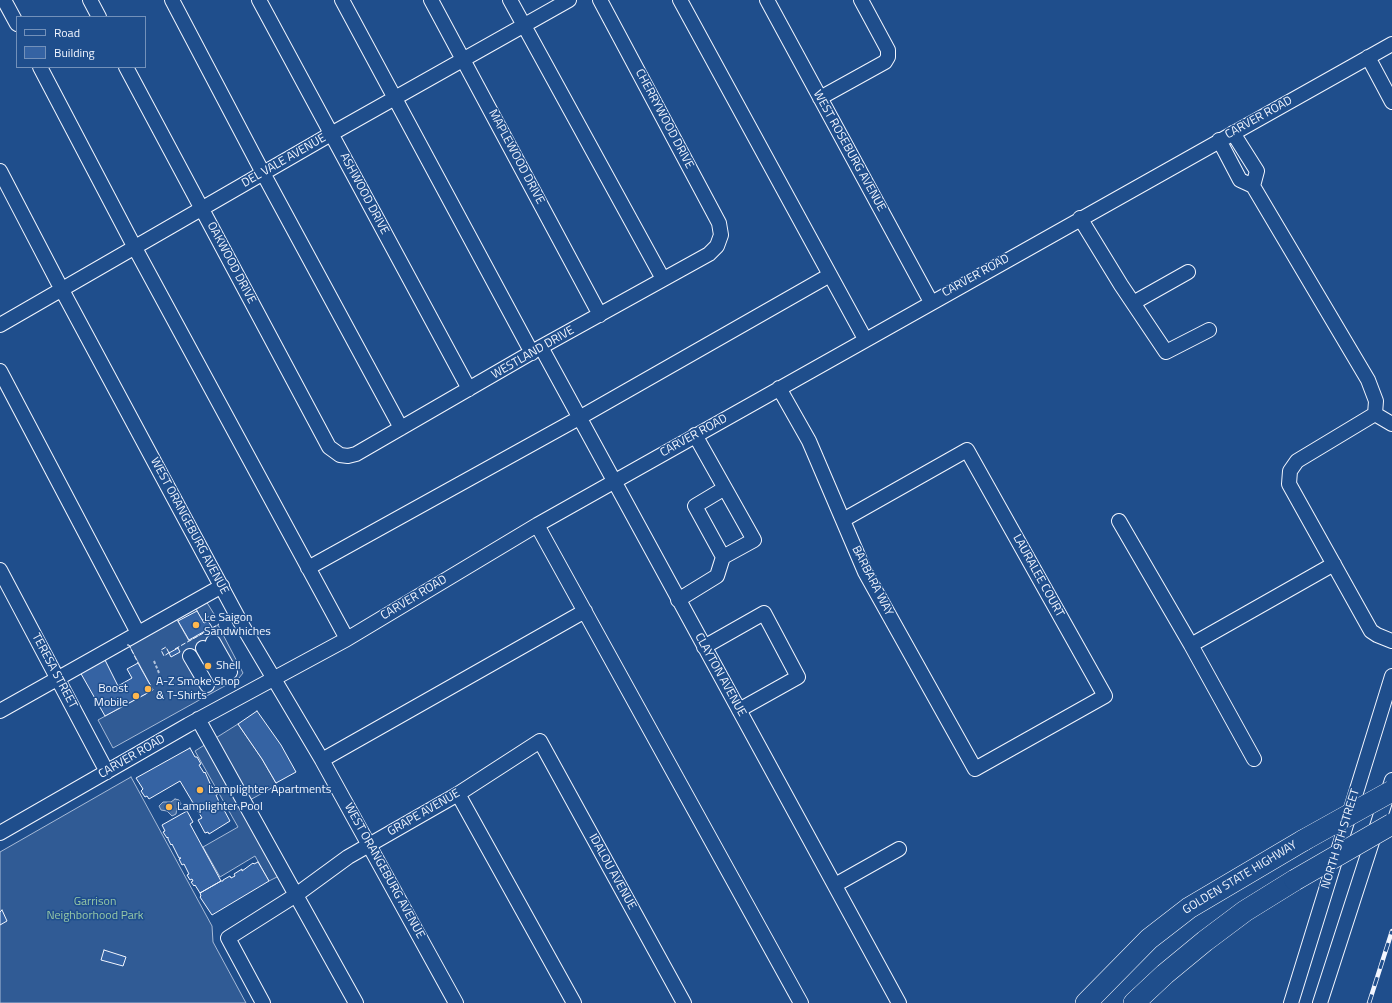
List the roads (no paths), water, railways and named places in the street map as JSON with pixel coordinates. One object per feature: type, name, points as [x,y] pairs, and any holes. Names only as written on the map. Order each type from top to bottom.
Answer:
[{"type":"highway","name":"GOLDEN STATE HIGHWAY","points":[[1086,1003],[1149,939],[1189,908],[1304,840],[1392,791]]},
{"type":"highway","points":[[1134,1003],[1165,974],[1245,911],[1295,880],[1392,824]]},
{"type":"street","points":[[4,0],[16,22]]},
{"type":"street","points":[[90,0],[98,16]]},
{"type":"street","points":[[172,0],[263,173],[401,428]]},
{"type":"street","name":"ASHWOOD DRIVE","points":[[259,0],[470,389]]},
{"type":"street","name":"CLAYTON AVENUE","points":[[342,0],[536,350],[579,418],[899,1003]]},
{"type":"street","name":"MAPLEWOOD DRIVE","points":[[431,0],[600,315]]},
{"type":"street","points":[[510,0],[663,279]]},
{"type":"street","name":"DEL VALE AVENUE","points":[[0,325],[263,173],[569,0]]},
{"type":"street","name":"CHERRYWOOD DRIVE","points":[[600,0],[719,223],[721,235],[720,240]]},
{"type":"street","points":[[680,0],[865,339]]},
{"type":"street","name":"WEST ROSEBURG AVENUE","points":[[767,0],[931,302]]},
{"type":"street","points":[[820,98],[885,62],[888,57],[888,50],[861,0]]},
{"type":"street","name":"CARVER ROAD","points":[[0,833],[198,719],[347,639],[537,525],[695,435],[1392,44]]},
{"type":"street","points":[[1368,57],[1392,102]]},
{"type":"street","points":[[41,68],[135,248],[347,639]]},
{"type":"street","name":"OAKWOOD DRIVE","points":[[127,68],[329,447],[340,455]]},
{"type":"street","points":[[1233,132],[1257,171],[1253,186]]},
{"type":"street","points":[[1219,140],[1240,180],[1253,186],[1368,380],[1376,400],[1375,414]]},
{"type":"street","name":"WEST ORANGEBURG AVENUE","points":[[0,171],[62,290],[242,625],[370,844],[456,1003]]},
{"type":"street","points":[[1080,218],[1133,303],[1166,352],[1209,330]]},
{"type":"street","name":"WESTLAND DRIVE","points":[[340,455],[348,456],[356,454],[536,350],[709,254],[714,250],[720,240]]},
{"type":"street","points":[[1133,303],[1188,272]]},
{"type":"street","points":[[308,568],[579,418],[830,275]]},
{"type":"street","points":[[0,371],[138,633]]},
{"type":"street","name":"BARBARA WAY","points":[[779,388],[809,442],[865,572],[975,769]]},
{"type":"street","points":[[1375,414],[1392,424]]},
{"type":"street","points":[[1375,414],[1297,461],[1290,472],[1289,484],[1371,631],[1377,636],[1392,642]]},
{"type":"street","points":[[678,600],[717,576],[723,557],[754,540],[695,435]]},
{"type":"street","name":"LAURALEE COURT","points":[[843,520],[967,450],[1106,696],[975,769]]},
{"type":"street","points":[[723,557],[694,506],[725,488]]},
{"type":"street","points":[[1119,521],[1191,645],[1254,759]]},
{"type":"street","points":[[537,525],[801,1003]]},
{"type":"street","points":[[1191,645],[1334,564]]},
{"type":"street","name":"TERESA STREET","points":[[0,570],[107,772]]},
{"type":"street","points":[[0,711],[222,586]]},
{"type":"street","points":[[322,760],[585,611]]},
{"type":"street","points":[[704,647],[764,613],[798,677],[738,710]]},
{"type":"street","points":[[197,651],[207,685]]},
{"type":"street","name":"NORTH 9TH STREET","points":[[1291,1003],[1392,676]]},
{"type":"street","points":[[198,719],[356,1003]]},
{"type":"street","name":"GRAPE AVENUE","points":[[263,1003],[228,938],[296,895],[346,859],[458,794],[540,741]]},
{"type":"street","name":"IDALOU AVENUE","points":[[540,741],[684,1003]]},
{"type":"street","points":[[1320,1003],[1392,780]]},
{"type":"street","points":[[458,794],[574,1003]]},
{"type":"street","points":[[835,885],[899,849]]},
{"type":"railway","points":[[1369,1003],[1392,931]]},
{"type":"place","name":"Le Saigon Sandwhiches","points":[[196,625]]},
{"type":"place","name":"Shell","points":[[208,666]]},
{"type":"place","name":"A-Z Smoke Shop & T-Shirts","points":[[148,689]]},
{"type":"place","name":"Boost Mobile","points":[[136,696]]},
{"type":"place","name":"Lamplighter Apartments","points":[[200,790]]},
{"type":"place","name":"Lamplighter Pool","points":[[169,807]]},
{"type":"park label","name":"Garrison Neighborhood Park","points":[[95,909]]}]
